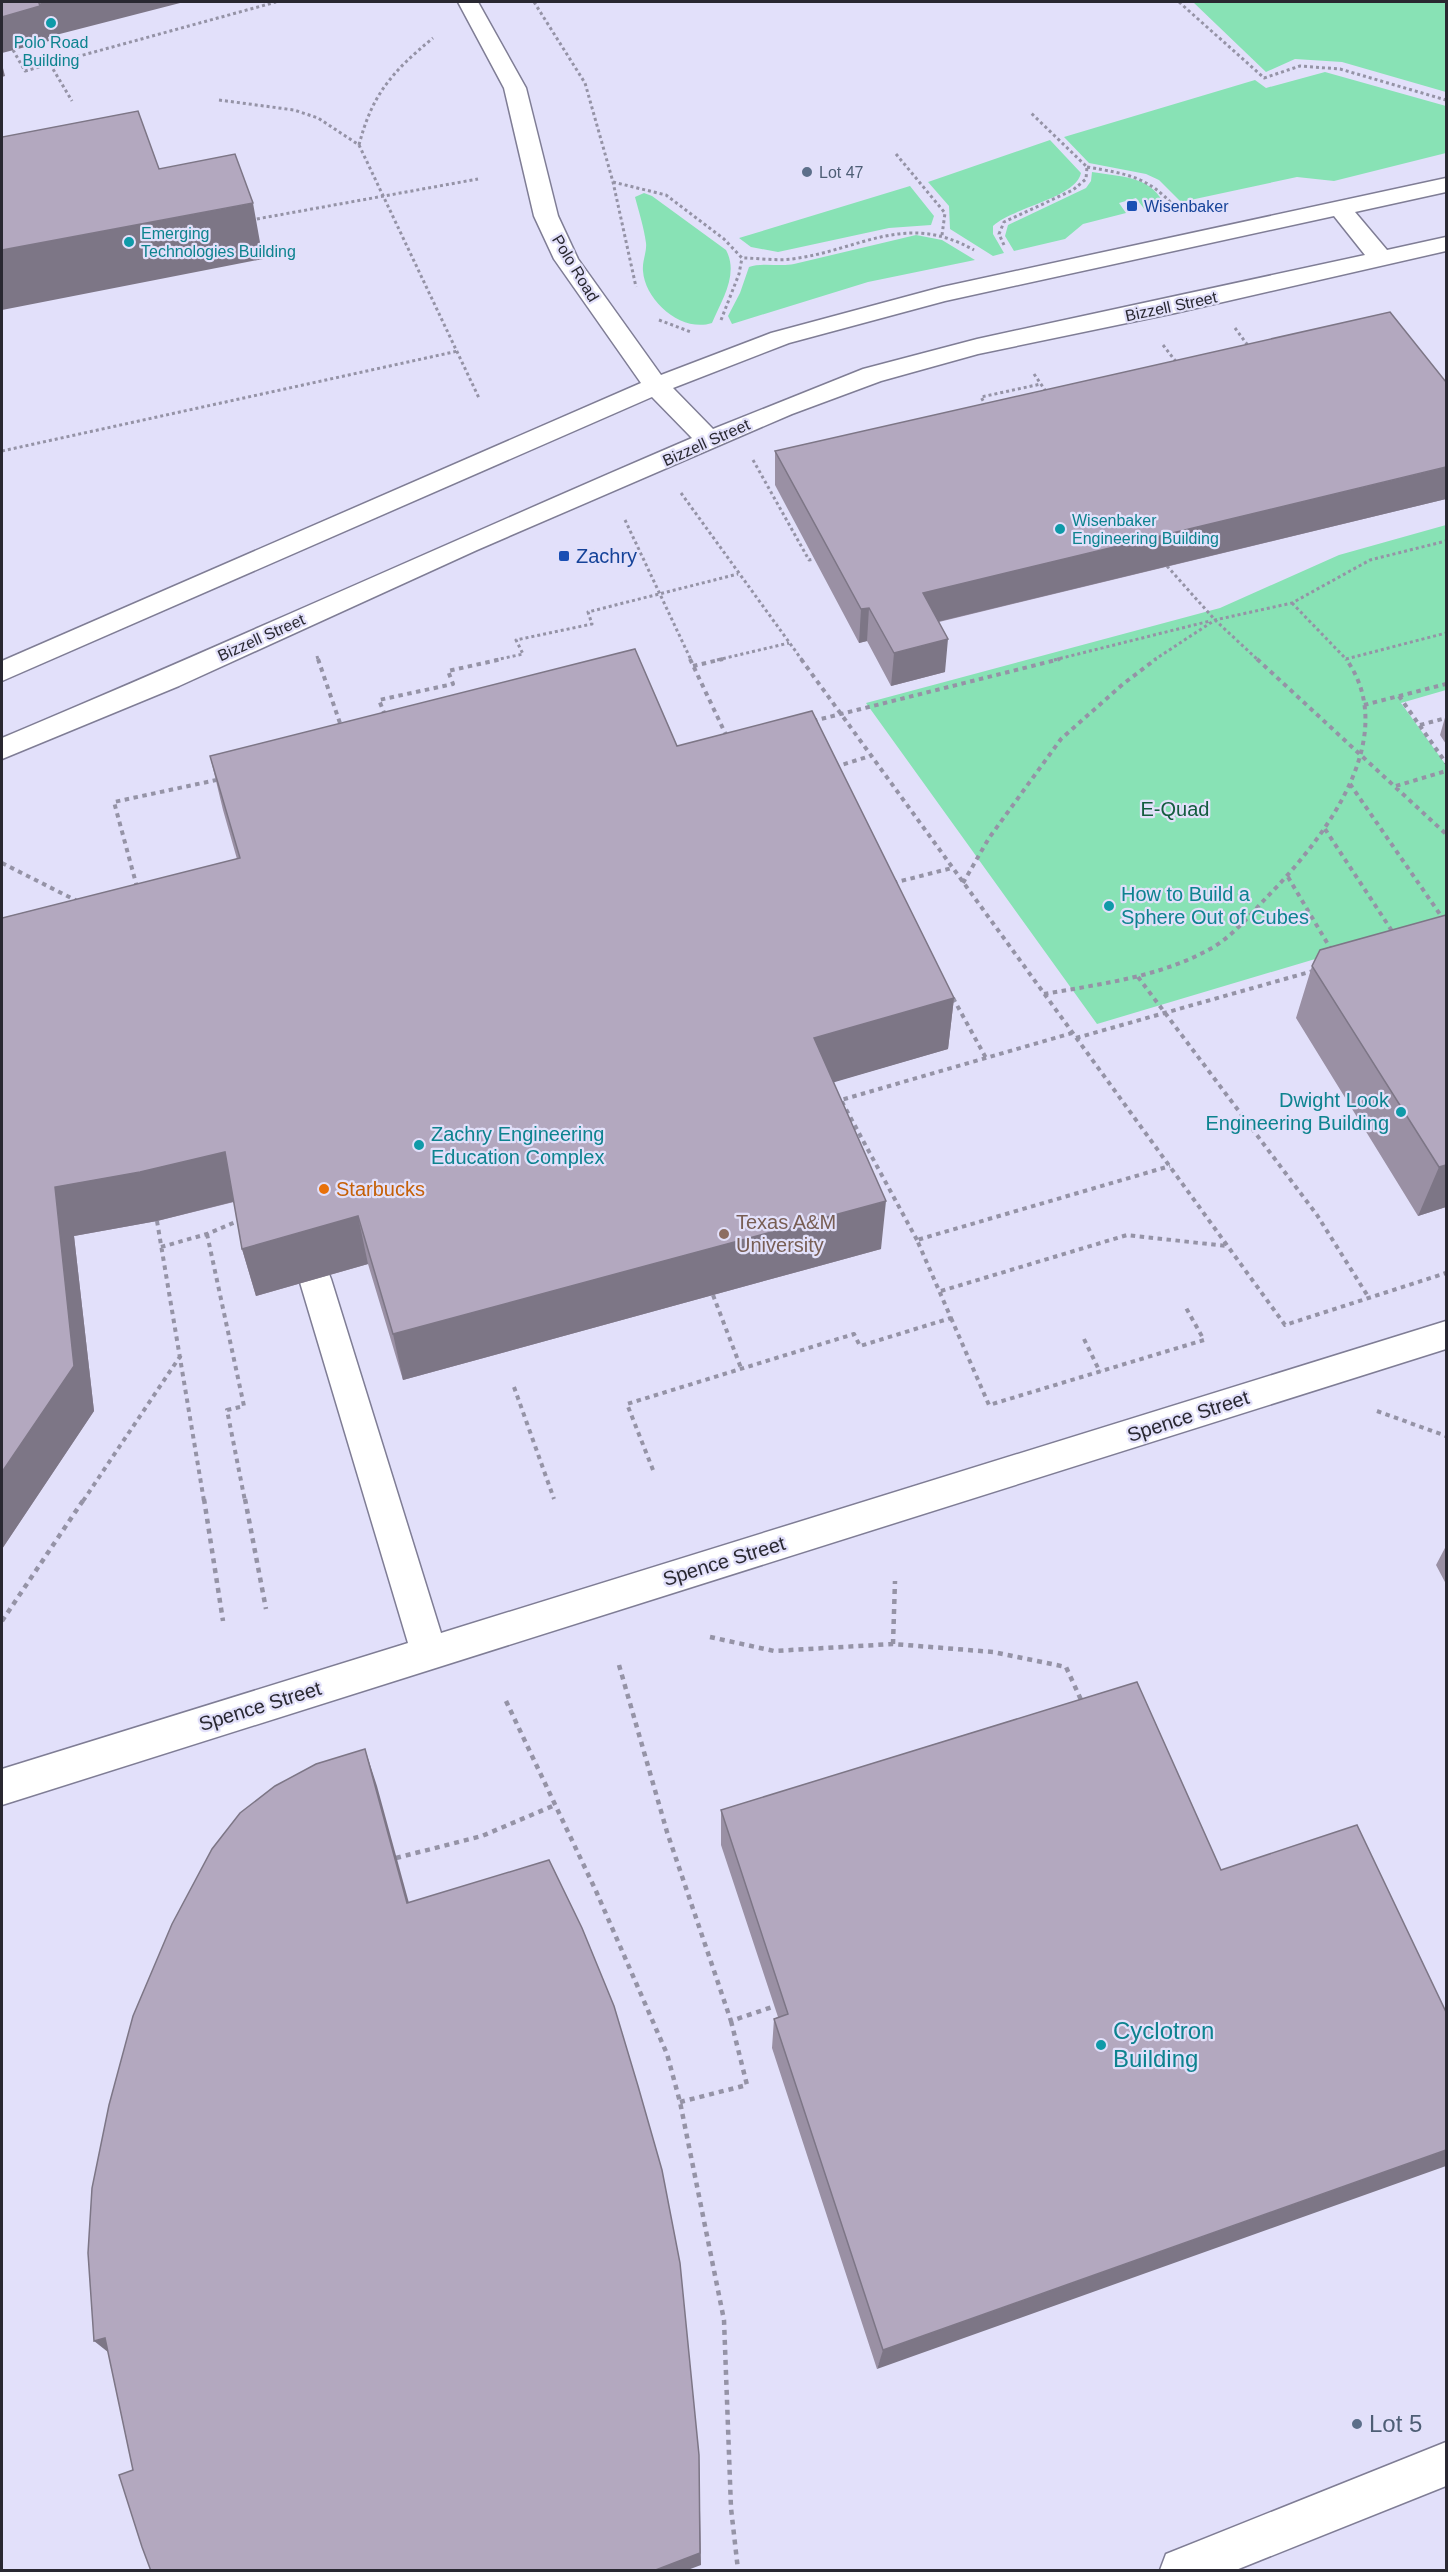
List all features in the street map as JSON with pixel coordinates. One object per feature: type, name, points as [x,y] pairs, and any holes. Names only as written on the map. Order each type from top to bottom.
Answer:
[{"type":"street","name":"Polo Road","points":[[468,2],[515,88],[546,216],[566,259],[656,386],[709,440]]},
{"type":"street","points":[[2,672],[656,386],[780,338],[898,305],[1446,185]]},
{"type":"street","points":[[1339,207],[1382,260]]},
{"type":"street","name":"Bizzell Street","points":[[2,749],[170,679],[468,544],[783,408],[872,375],[977,347],[1382,260],[1446,244]]},
{"type":"street","points":[[315,1280],[429,1653]]},
{"type":"street","name":"Spence Street","points":[[2,1787],[1446,1335]]},
{"type":"street","points":[[1182,2571],[1446,2464]]},
{"type":"path","points":[[13,50],[26,71],[276,2]]},
{"type":"path","points":[[534,2],[585,83],[613,182],[639,296]]},
{"type":"path","points":[[1179,2],[1264,78],[1300,66],[1340,69],[1446,100]]},
{"type":"path","points":[[359,145],[366,113],[377,93],[405,62],[433,38]]},
{"type":"path","points":[[50,64],[72,101]]},
{"type":"path","points":[[219,100],[294,110],[318,118],[359,145],[479,398]]},
{"type":"path","points":[[1031,113],[1087,167],[1144,178],[1159,188],[1175,207]]},
{"type":"path","points":[[896,154],[945,213],[942,235]]},
{"type":"path","points":[[1007,249],[999,233],[999,227],[1011,217],[1081,185],[1086,179],[1087,167]]},
{"type":"path","points":[[249,220],[478,179]]},
{"type":"path","points":[[613,182],[666,195],[724,239],[742,258],[792,259],[902,232],[918,231],[942,235],[979,254]]},
{"type":"path","points":[[719,325],[739,274],[742,258]]},
{"type":"path","points":[[653,313],[660,321],[691,333]]},
{"type":"path","points":[[1233,325],[1250,347],[1239,349]]},
{"type":"path","points":[[1163,345],[1176,363],[1186,361]]},
{"type":"path","points":[[2,451],[458,351]]},
{"type":"path","points":[[1034,374],[1051,399]]},
{"type":"path","points":[[990,413],[981,397],[1041,384]]},
{"type":"path","points":[[750,454],[809,560],[814,559]]},
{"type":"path","points":[[681,494],[1285,1325],[1446,1274]]},
{"type":"path","points":[[624,520],[729,741]]},
{"type":"path","points":[[808,723],[1215,620],[1292,603],[1370,560],[1446,541]]},
{"type":"path","points":[[1167,566],[1215,620],[1446,834]]},
{"type":"path","points":[[374,718],[385,716],[379,700],[453,684],[448,671],[523,654],[516,640],[592,624],[588,612],[738,574]]},
{"type":"path","points":[[1044,994],[1138,977],[1211,948],[1235,930],[1288,877],[1325,829],[1349,784],[1360,753],[1363,691],[1346,659],[1292,603]]},
{"type":"path","points":[[963,883],[1002,820],[1061,739],[1123,684],[1215,620]]},
{"type":"path","points":[[1346,659],[1446,633]]},
{"type":"path","points":[[693,666],[789,644]]},
{"type":"path","points":[[317,656],[344,734]]},
{"type":"path","points":[[1364,705],[1446,684]]},
{"type":"path","points":[[1399,696],[1446,763]]},
{"type":"path","points":[[1420,725],[1446,718]]},
{"type":"path","points":[[341,726],[352,723]]},
{"type":"path","points":[[828,770],[870,756]]},
{"type":"path","points":[[1396,786],[1446,771]]},
{"type":"path","points":[[140,898],[114,802],[229,777]]},
{"type":"path","points":[[1349,784],[1446,923]]},
{"type":"path","points":[[1325,829],[1395,936]]},
{"type":"path","points":[[2,863],[83,904]]},
{"type":"path","points":[[896,894],[890,884],[952,868]]},
{"type":"path","points":[[1288,877],[1334,954]]},
{"type":"path","points":[[1076,1038],[1317,970]]},
{"type":"path","points":[[1138,977],[1317,1215],[1369,1298]]},
{"type":"path","points":[[952,997],[986,1058]]},
{"type":"path","points":[[1072,1033],[841,1100],[917,1240],[989,1405],[1204,1340],[1185,1306]]},
{"type":"path","points":[[917,1240],[1170,1166]]},
{"type":"path","points":[[161,1247],[207,1234],[243,1219]]},
{"type":"path","points":[[157,1221],[181,1354],[223,1621]]},
{"type":"path","points":[[207,1234],[244,1406],[227,1410],[266,1609]]},
{"type":"path","points":[[941,1292],[1126,1235],[1227,1246]]},
{"type":"path","points":[[713,1295],[741,1368]]},
{"type":"path","points":[[653,1470],[627,1404],[854,1334],[860,1346],[951,1318]]},
{"type":"path","points":[[1084,1339],[1100,1371]]},
{"type":"path","points":[[2,1620],[181,1354]]},
{"type":"path","points":[[514,1387],[554,1499]]},
{"type":"path","points":[[1377,1411],[1446,1436]]},
{"type":"path","points":[[893,1644],[894,1581]]},
{"type":"path","points":[[710,1637],[774,1651],[893,1644],[993,1652],[1066,1667],[1085,1708]]},
{"type":"path","points":[[619,1665],[667,1832],[731,2021],[747,2085],[680,2102]]},
{"type":"path","points":[[506,1701],[667,2054],[680,2102],[724,2320],[731,2508],[738,2571]]},
{"type":"path","points":[[396,1858],[482,1836],[555,1805]]},
{"type":"path","points":[[731,2021],[775,2006]]},
{"type":"green space","points":[[1193,2],[1446,2],[1446,92],[1342,62],[1295,59],[1266,72]]},
{"type":"green space","points":[[1325,72],[1446,106],[1446,153],[1334,181],[1297,177],[1181,202],[1159,180],[1146,174],[1089,163],[1064,137],[1255,80],[1266,88]]},
{"type":"green space","points":[[1050,140],[1081,173],[1077,182],[1068,189],[1014,213],[993,226],[993,234],[1004,253],[993,256],[950,229],[949,206],[928,182]]},
{"type":"green space","points":[[1092,172],[1142,182],[1157,193],[1163,202],[1161,206],[1145,210],[1136,198],[1119,203],[1126,213],[1083,224],[1065,239],[1014,251],[1005,236],[1008,225],[1086,188],[1091,181]]},
{"type":"green space","points":[[910,186],[934,216],[931,225],[889,228],[778,252],[751,247],[739,238]]},
{"type":"green space","points":[[644,193],[652,196],[726,250],[730,259],[730,278],[712,323],[701,325],[678,319],[667,312],[650,293],[643,271],[646,243],[635,197]]},
{"type":"green space","points":[[916,235],[942,240],[975,260],[868,282],[732,324],[728,316],[740,293],[749,267],[794,264]]},
{"type":"green space","name":"E-Quad","points":[[1446,525],[1446,690],[1401,703],[1446,765],[1446,920],[1097,1024],[866,703],[1220,608],[1339,555]]},
{"type":"building","points":[[2,2],[44,2],[39,3],[40,6],[2,17]]},
{"type":"building","points":[[138,111],[159,169],[235,154],[253,203],[2,250],[2,137]]},
{"type":"building","name":"Wisenbaker Engineering Building","points":[[1390,312],[1446,382],[1446,467],[923,593],[948,639],[894,653],[869,608],[861,609],[775,451]]},
{"type":"building","name":"Zachry Engineering Education Complex","points":[[635,649],[677,746],[812,711],[954,998],[814,1038],[886,1201],[393,1334],[358,1216],[242,1249],[225,1152],[140,1172],[55,1187],[74,1366],[2,1472],[2,918],[240,858],[210,756]]},
{"type":"building","points":[[1446,915],[1446,1165],[1439,1167],[1312,966],[1320,950]]},
{"type":"building","name":"Cyclotron Building","points":[[1137,1682],[1221,1870],[1357,1825],[1446,2012],[1446,2150],[883,2350],[774,2019],[788,2014],[721,1810]]},
{"type":"building","points":[[365,1749],[407,1903],[549,1860],[582,1928],[614,2006],[638,2086],[662,2170],[680,2263],[699,2455],[700,2553],[653,2571],[151,2571],[119,2475],[133,2470],[105,2338],[94,2341],[88,2253],[92,2188],[109,2105],[133,2016],[172,1924],[212,1849],[240,1813],[275,1786],[316,1764]]},
{"type":"place","name":"Polo Road Building","points":[[51,23]]},
{"type":"place","name":"Lot 47","points":[[807,172]]},
{"type":"place","name":"Wisenbaker","points":[[1132,206]]},
{"type":"place","name":"Emerging Technologies Building","points":[[129,242]]},
{"type":"place","name":"Wisenbaker Engineering Building","points":[[1060,529]]},
{"type":"place","name":"Zachry","points":[[564,556]]},
{"type":"place","name":"How to Build a Sphere Out of Cubes","points":[[1109,906]]},
{"type":"place","name":"Dwight Look Engineering Building","points":[[1401,1112]]},
{"type":"place","name":"Zachry Engineering Education Complex","points":[[419,1145]]},
{"type":"place","name":"Starbucks","points":[[324,1189]]},
{"type":"place","name":"Texas A&M University","points":[[724,1234]]},
{"type":"place","name":"Cyclotron Building","points":[[1101,2045]]},
{"type":"place","name":"Lot 5","points":[[1357,2424]]}]
